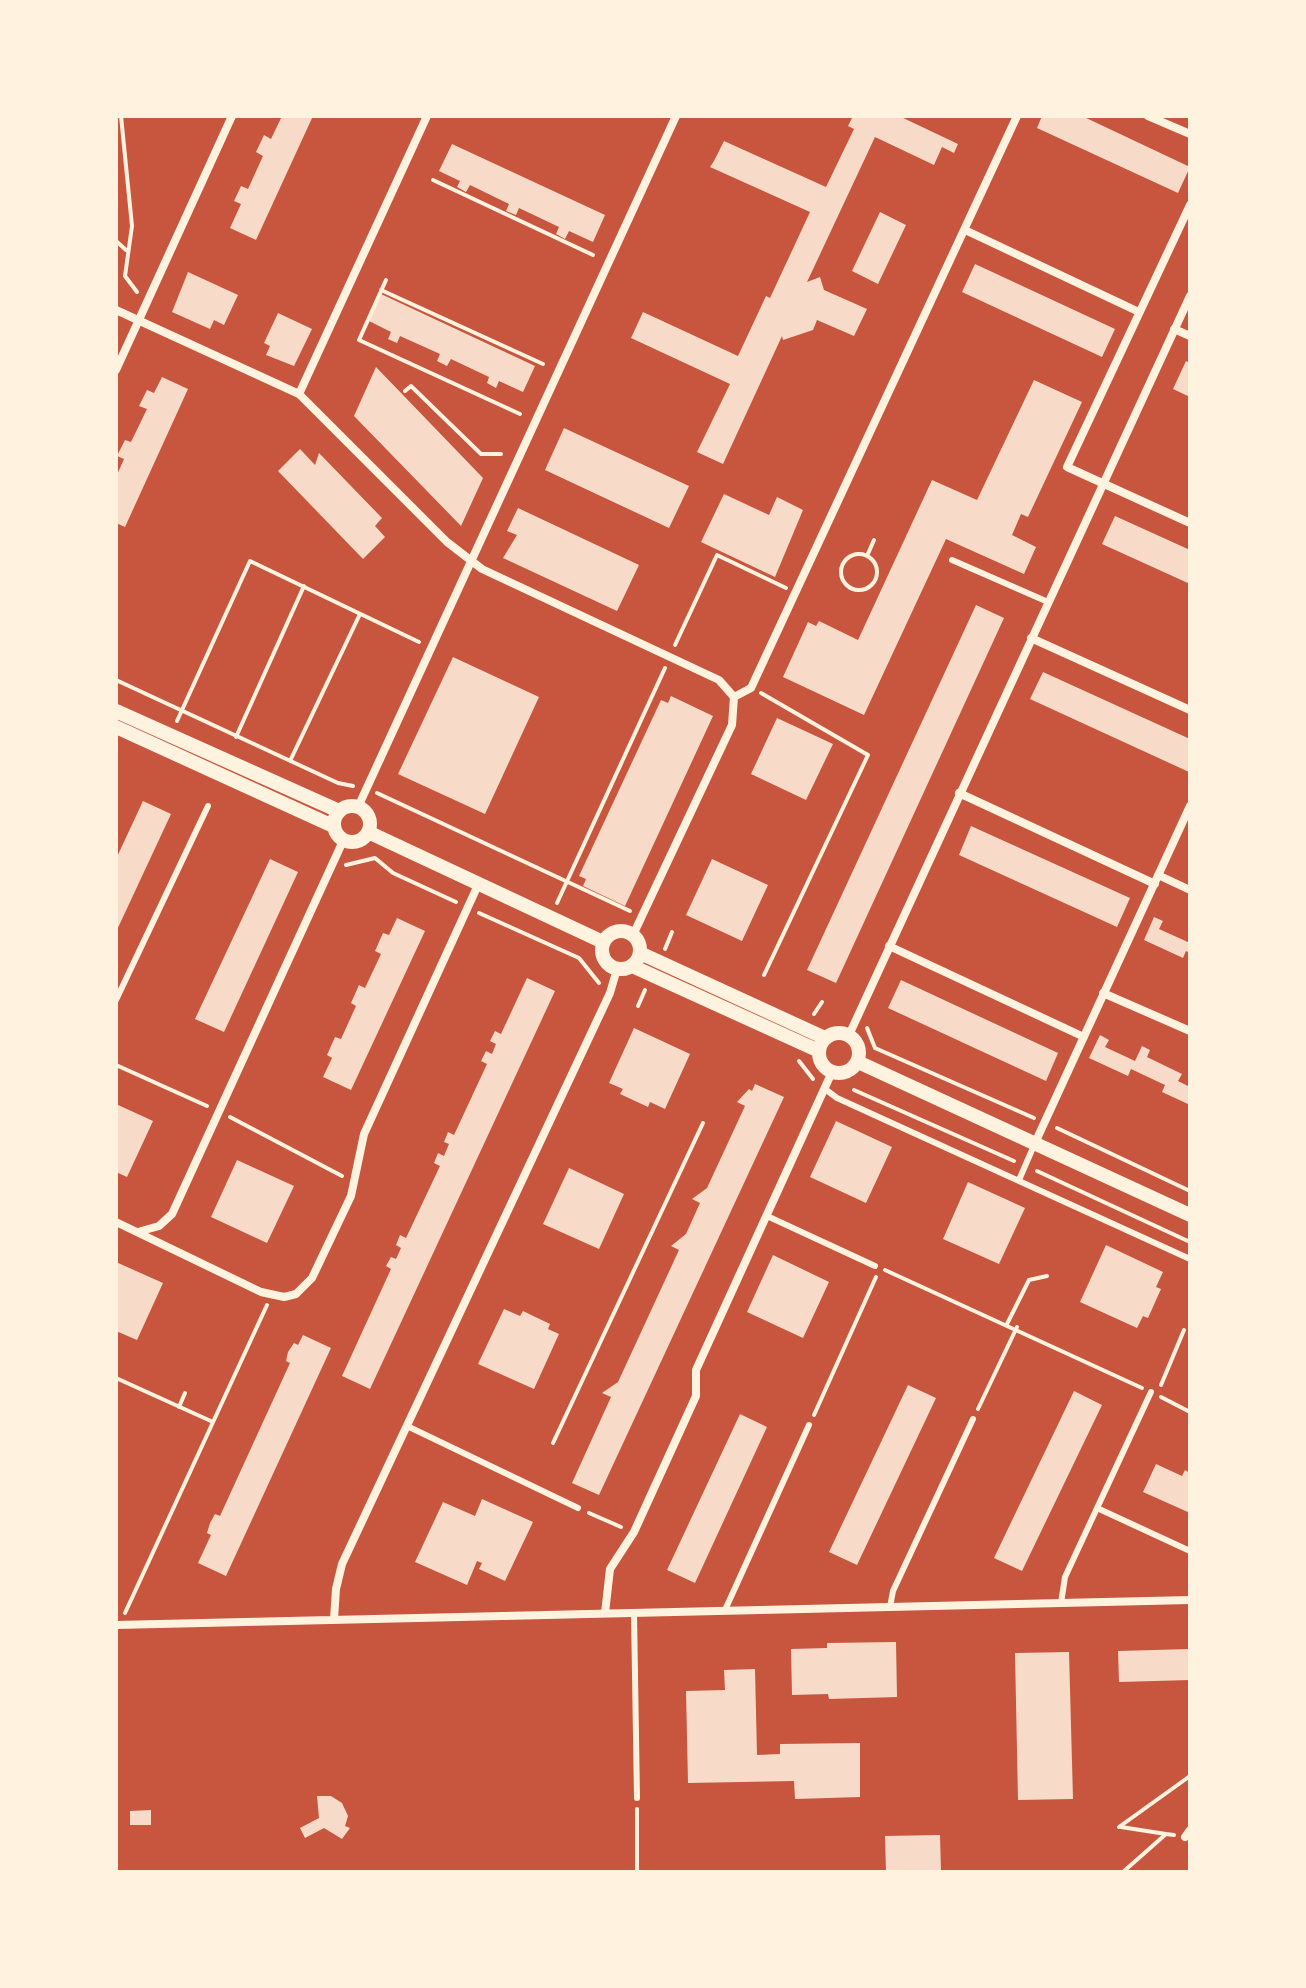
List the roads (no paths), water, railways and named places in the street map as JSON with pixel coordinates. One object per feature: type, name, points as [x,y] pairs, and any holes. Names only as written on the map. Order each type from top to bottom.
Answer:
[{"type":"street","points":[[116,370],[232,116]]},
{"type":"street","points":[[299,394],[427,116]]},
{"type":"street","points":[[358,807],[676,116]]},
{"type":"street","points":[[734,697],[751,688],[1017,116]]},
{"type":"street","points":[[1148,116],[1190,134]]},
{"type":"street","points":[[1190,205],[1067,467],[1190,523]]},
{"type":"street","points":[[965,230],[1139,312]]},
{"type":"street","points":[[849,1035],[1190,296]]},
{"type":"street","points":[[116,310],[299,394],[470,561],[510,584],[719,680],[734,697],[732,725],[633,935],[630,962],[610,993],[342,1564],[334,1619]]},
{"type":"street","points":[[1174,329],[1190,336]]},
{"type":"street","points":[[1031,638],[1190,710]]},
{"type":"street","points":[[116,711],[339,811]]},
{"type":"street","points":[[116,727],[333,826],[343,841]]},
{"type":"street","points":[[959,793],[1156,879],[1190,890]]},
{"type":"street","points":[[333,826],[339,811],[348,806],[358,807],[368,817],[368,832],[360,840],[343,841]]},
{"type":"street","points":[[1035,1143],[1190,806]]},
{"type":"street","points":[[368,832],[603,942]]},
{"type":"street","points":[[138,1232],[159,1226],[172,1214],[343,841]]},
{"type":"street","points":[[116,1222],[271,1296],[296,1294],[312,1278],[355,1183],[364,1134],[478,885]]},
{"type":"street","points":[[603,942],[616,931],[633,935]]},
{"type":"street","points":[[603,942],[605,962],[630,962],[822,1045]]},
{"type":"street","points":[[889,946],[1084,1037]]},
{"type":"street","points":[[1103,993],[1190,1031]]},
{"type":"street","points":[[834,1033],[849,1035],[858,1044],[858,1062],[850,1071],[832,1072],[823,1066],[822,1045],[834,1033]]},
{"type":"street","points":[[858,1062],[1190,1215]]},
{"type":"street","points":[[605,1613],[610,1569],[634,1532],[696,1396],[696,1370],[832,1072]]},
{"type":"street","points":[[118,1625],[1190,1600]]},
{"type":"lane","points":[[952,560],[1048,602]]},
{"type":"lane","points":[[116,1000],[208,806]]},
{"type":"lane","points":[[825,1089],[837,1098],[1190,1259]]},
{"type":"lane","points":[[1019,1180],[1035,1143]]},
{"type":"lane","points":[[767,1216],[878,1267]]},
{"type":"lane","points":[[1061,1603],[1065,1577],[1151,1392]]},
{"type":"lane","points":[[890,1607],[893,1591],[973,1419]]},
{"type":"lane","points":[[725,1610],[809,1425]]},
{"type":"lane","points":[[407,1426],[578,1508]]},
{"type":"lane","points":[[1097,1508],[1190,1551]]},
{"type":"lane","points":[[634,1613],[637,1798]]}]
